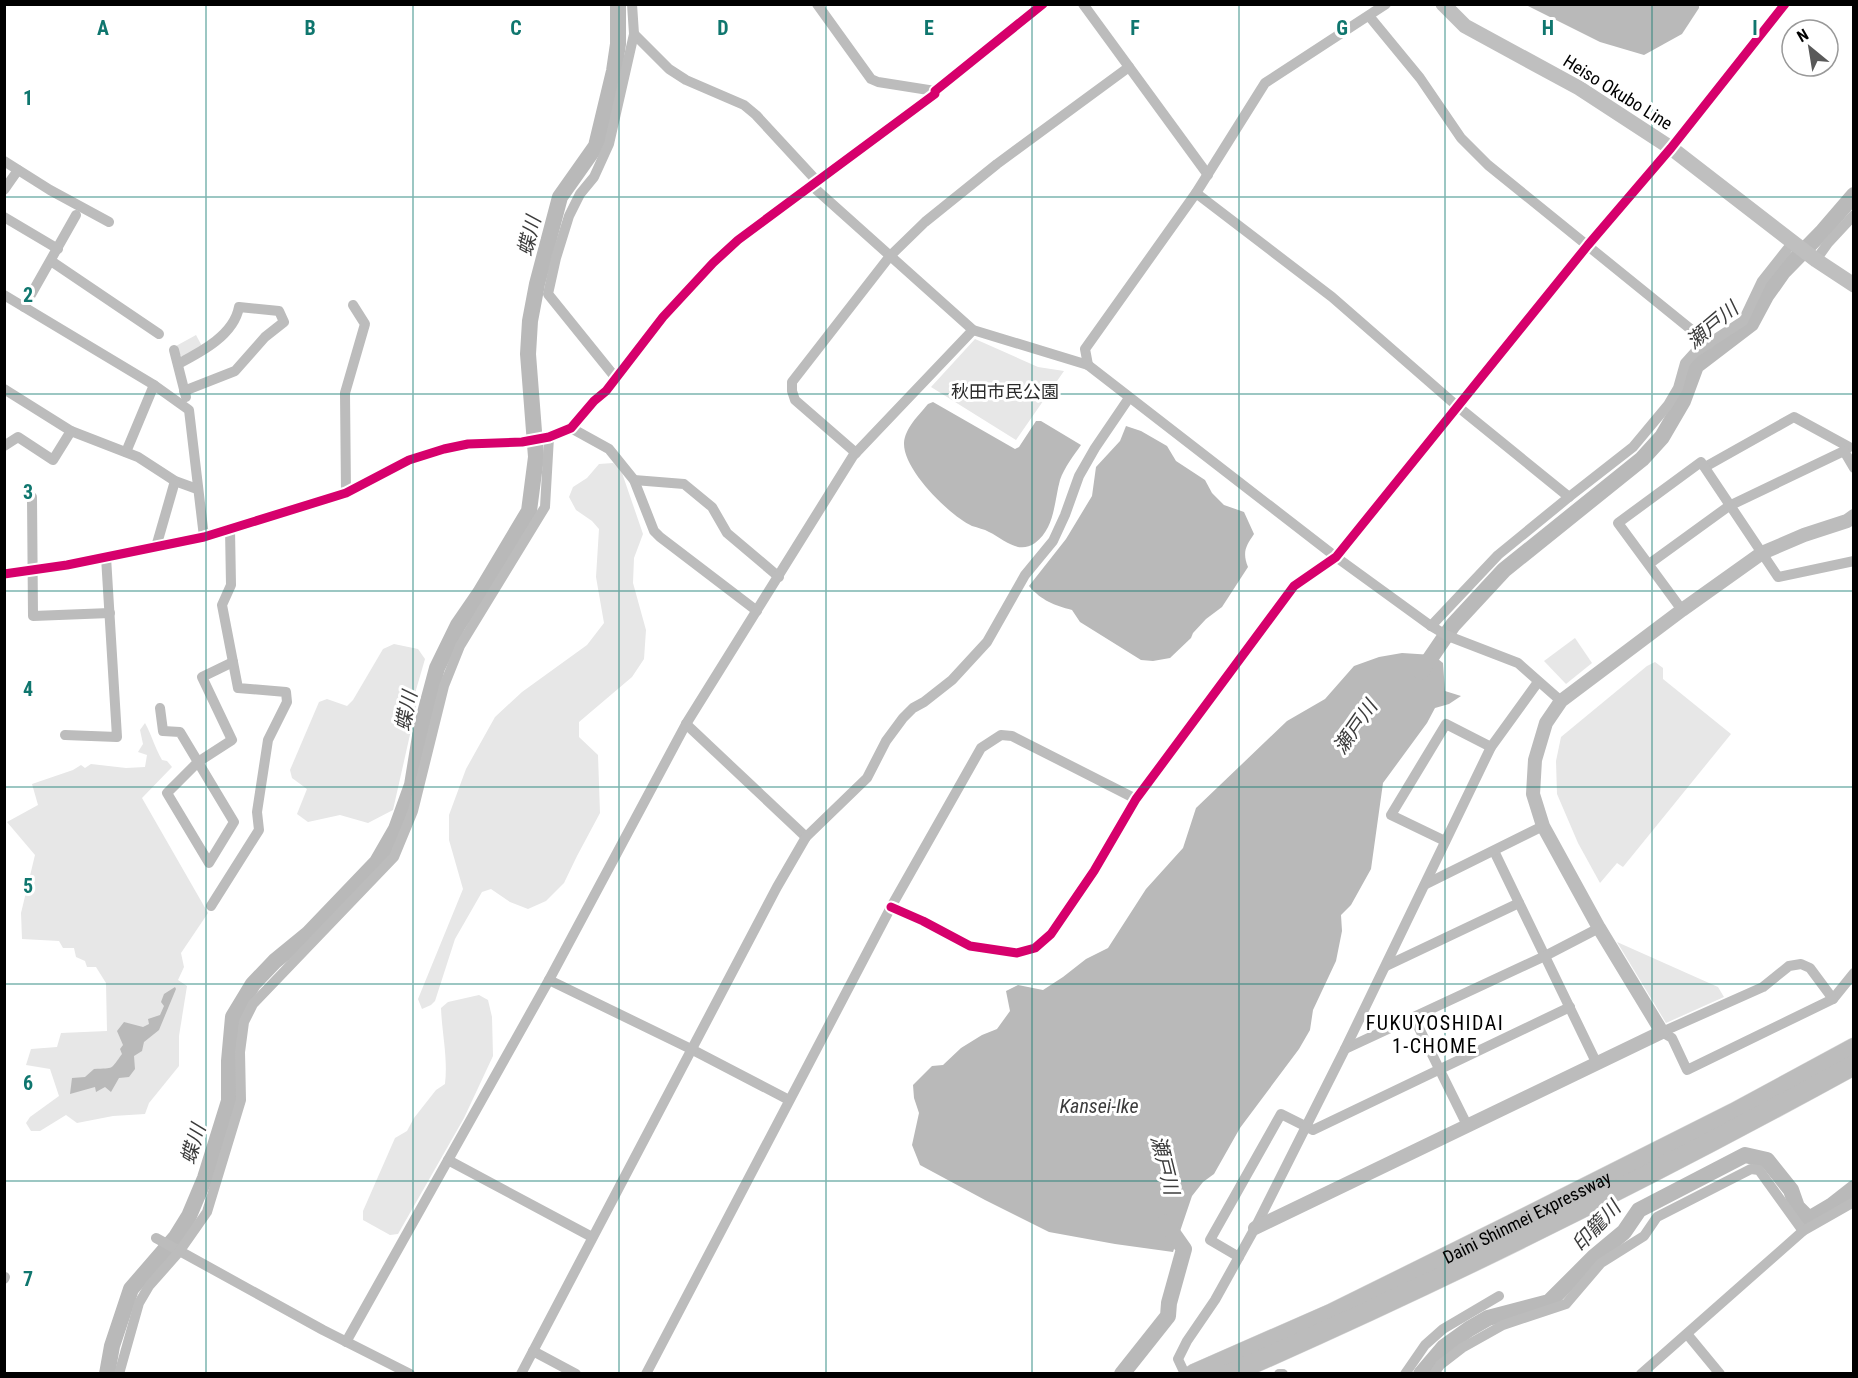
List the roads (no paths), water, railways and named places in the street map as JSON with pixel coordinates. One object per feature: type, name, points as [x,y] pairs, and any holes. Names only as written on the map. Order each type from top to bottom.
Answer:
[{"type":"highway","name":"Daini Shinmei Expressway","points":[[1194,1374],[1333,1313],[1478,1242],[1734,1113],[1854,1048]]},
{"type":"highway","name":"Daini Shinmei Expressway","points":[[1229,1374],[1338,1326],[1537,1230],[1741,1127],[1854,1065]]},
{"type":"main road","name":"Heiso Okubo Line","points":[[1443,4],[1466,26],[1579,88],[1671,147],[1813,257],[1854,285]]},
{"type":"street","points":[[615,377],[548,294],[569,216],[580,195],[594,177],[609,144],[634,34],[632,4]]},
{"type":"street","points":[[817,4],[871,79],[935,92]]},
{"type":"street","points":[[4,573],[106,557],[204,537],[346,494],[409,460],[444,449],[468,444],[522,442],[549,437],[571,428],[594,401],[606,391],[663,317],[713,263],[738,240],[935,94],[1043,4]]},
{"type":"street","points":[[1083,4],[1208,175]]},
{"type":"street","points":[[1088,365],[1085,349],[1196,193],[1264,83],[1386,4]]},
{"type":"street","points":[[891,907],[970,946],[1017,953],[1035,948],[1051,934],[1094,871],[1136,799],[1294,586],[1336,557],[1785,4]]},
{"type":"street","points":[[1369,16],[1420,78],[1461,138],[1488,165],[1709,344]]},
{"type":"street","points":[[634,34],[669,69],[686,80],[744,105],[756,115],[815,179],[811,185]]},
{"type":"street","points":[[856,453],[795,400],[792,381],[890,256],[926,222],[997,164],[1129,68]]},
{"type":"street","points":[[4,161],[50,190],[110,222]]},
{"type":"street","points":[[4,190],[18,170]]},
{"type":"street","points":[[811,185],[973,330],[1088,365],[1336,557],[1431,626],[1448,636],[1518,663],[1561,701]]},
{"type":"street","points":[[1196,193],[1332,297],[1457,406],[1569,496]]},
{"type":"street","points":[[24,307],[76,215]]},
{"type":"street","points":[[1813,257],[1854,215]]},
{"type":"street","points":[[4,217],[58,249]]},
{"type":"street","points":[[1431,626],[1498,555],[1633,447],[1668,405],[1678,388],[1685,363],[1694,353],[1743,321],[1762,281],[1795,243]]},
{"type":"street","points":[[51,261],[159,334]]},
{"type":"street","points":[[4,295],[154,385],[189,410]]},
{"type":"street","points":[[346,494],[345,393],[365,324],[353,305]]},
{"type":"street","points":[[178,364],[208,348],[237,319],[239,307],[279,311],[284,322],[265,337],[235,371],[184,391]]},
{"type":"street","points":[[346,1342],[549,980],[686,724],[856,453],[973,330]]},
{"type":"street","points":[[174,350],[189,410],[204,537]]},
{"type":"street","points":[[126,452],[154,385]]},
{"type":"street","points":[[4,389],[71,431],[126,452],[175,481],[197,489]]},
{"type":"street","points":[[521,1374],[691,1049],[806,837],[867,778],[886,741],[903,718],[952,680],[987,642],[1025,575],[1053,541],[1079,476],[1129,398]]},
{"type":"street","points":[[1648,564],[1729,506],[1849,447],[1794,417],[1705,467]]},
{"type":"street","points":[[571,428],[609,449],[634,480],[654,531],[660,537],[757,611]]},
{"type":"street","points":[[4,446],[18,437],[53,460],[71,431]]},
{"type":"street","points":[[119,1374],[139,1303],[149,1286],[179,1252],[207,1212],[241,1100],[240,1052],[244,1022],[253,1004],[394,857],[413,811],[444,686],[460,646],[545,507],[549,437]]},
{"type":"street","points":[[1844,451],[1854,468]]},
{"type":"street","points":[[1682,610],[1618,523],[1701,462],[1778,577],[1854,561]]},
{"type":"street","points":[[634,480],[684,484],[712,507],[727,533],[779,577]]},
{"type":"street","points":[[156,547],[175,481]]},
{"type":"street","points":[[32,497],[33,616],[110,613]]},
{"type":"street","points":[[1854,516],[1847,521],[1804,535],[1762,553],[1561,701],[1546,723],[1535,760],[1533,794],[1543,826],[1599,928],[1662,1032],[1672,1038],[1687,1070],[1833,999],[1854,973]]},
{"type":"street","points":[[211,906],[259,830],[257,812],[268,740],[287,702],[286,692],[238,688],[222,605],[231,585],[230,529]]},
{"type":"street","points":[[65,735],[117,737],[106,557]]},
{"type":"street","points":[[160,708],[163,731],[180,732],[198,762],[234,822],[208,863],[167,794],[198,762],[232,740],[202,677],[233,662]]},
{"type":"street","points":[[1185,1374],[1178,1359],[1187,1341],[1215,1300],[1255,1228],[1386,966],[1491,747],[1538,682]]},
{"type":"street","points":[[686,724],[806,837]]},
{"type":"street","points":[[1445,842],[1391,815],[1446,724],[1491,747]]},
{"type":"street","points":[[646,1374],[891,907],[981,748],[1001,735],[1012,736],[1136,799]]},
{"type":"street","points":[[1426,884],[1543,826]]},
{"type":"street","points":[[1494,851],[1598,1064]]},
{"type":"street","points":[[1386,966],[1519,903]]},
{"type":"street","points":[[1345,1049],[1545,956],[1599,928]]},
{"type":"street","points":[[1255,1228],[1662,1032],[1763,987],[1789,966],[1801,964],[1810,968],[1833,999]]},
{"type":"street","points":[[549,980],[789,1100]]},
{"type":"street","points":[[1239,1257],[1210,1240],[1281,1114],[1313,1130],[1570,1007]]},
{"type":"street","points":[[1414,1018],[1467,1125]]},
{"type":"street","points":[[448,1160],[592,1237]]},
{"type":"street","points":[[1434,1374],[1440,1365],[1462,1348],[1503,1325],[1566,1304],[1601,1263],[1644,1236],[1657,1217],[1751,1169],[1759,1170],[1803,1231]]},
{"type":"street","points":[[1641,1374],[1803,1231],[1854,1202]]},
{"type":"street","points":[[156,1238],[346,1342],[410,1374]]},
{"type":"street","points":[[1405,1374],[1425,1345],[1443,1329],[1499,1296]]},
{"type":"street","points":[[1687,1334],[1720,1374]]},
{"type":"street","points":[[533,1351],[576,1374]]},
{"type":"water","points":[[1699,4],[1699,8],[1682,34],[1644,55],[1600,42],[1526,5]]},
{"type":"water","points":[[933,402],[1015,449],[1019,447],[1036,421],[1041,421],[1081,445],[1062,475],[1050,522],[1042,537],[1035,543],[1017,547],[987,531],[972,526],[940,502],[919,478],[906,454],[905,437],[917,417],[928,404]]},
{"type":"water","points":[[1126,426],[1141,431],[1167,446],[1176,461],[1205,480],[1212,493],[1224,505],[1244,512],[1254,534],[1246,549],[1245,557],[1248,567],[1222,607],[1206,619],[1191,638],[1170,658],[1153,661],[1141,660],[1080,622],[1072,610],[1049,602],[1029,586],[1066,539],[1092,496],[1096,467],[1120,441]]},
{"type":"water","name":"Kansei-Ike","points":[[1402,653],[1433,655],[1443,663],[1445,691],[1461,696],[1449,704],[1435,708],[1427,723],[1383,783],[1371,869],[1351,905],[1341,915],[1342,931],[1336,961],[1313,1010],[1310,1030],[1299,1049],[1240,1128],[1214,1174],[1203,1182],[1192,1196],[1173,1252],[1049,1232],[920,1165],[912,1145],[919,1113],[913,1085],[932,1066],[943,1065],[961,1048],[997,1029],[1010,1011],[1006,991],[1018,985],[1043,990],[1086,959],[1108,948],[1146,889],[1183,848],[1196,808],[1287,721],[1325,699],[1354,666],[1379,657]]},
{"type":"water","points":[[175,987],[159,1030],[144,1042],[142,1051],[134,1056],[135,1069],[129,1077],[119,1078],[111,1092],[105,1087],[96,1092],[95,1087],[70,1094],[72,1078],[85,1077],[94,1069],[109,1068],[116,1063],[122,1054],[120,1049],[123,1045],[117,1031],[124,1022],[143,1027],[149,1024],[148,1019],[160,1015],[164,1006],[161,1002],[164,994]]},
{"type":"waterway","name":"蝶川","points":[[107,1374],[112,1346],[131,1289],[176,1237],[189,1216],[205,1178],[229,1101],[229,1061],[233,1017],[253,984],[275,961],[308,934],[377,862],[396,829],[412,785],[422,724],[437,668],[458,625],[529,511],[536,457],[528,354],[530,321],[537,284],[560,197],[596,146],[614,71],[618,44],[618,4]]},
{"type":"waterway","name":"瀬戸川","points":[[1421,672],[1453,625],[1504,570],[1642,459],[1662,437],[1683,401],[1696,366],[1751,324],[1766,296],[1783,272],[1854,195]]},
{"type":"waterway","name":"印籠川","points":[[1421,1374],[1444,1347],[1488,1318],[1549,1302],[1594,1257],[1624,1232],[1639,1210],[1745,1155],[1767,1160],[1791,1190],[1797,1207],[1809,1219],[1854,1188]]},
{"type":"waterway","name":"瀬戸川","points":[[1122,1374],[1168,1316],[1169,1303],[1184,1249],[1165,1222]]},
{"type":"district","name":"FUKUYOSHIDAI 1-CHOME","points":[[1435,1034]]},
{"type":"park label","name":"秋田市民公園","points":[[1005,391]]}]
